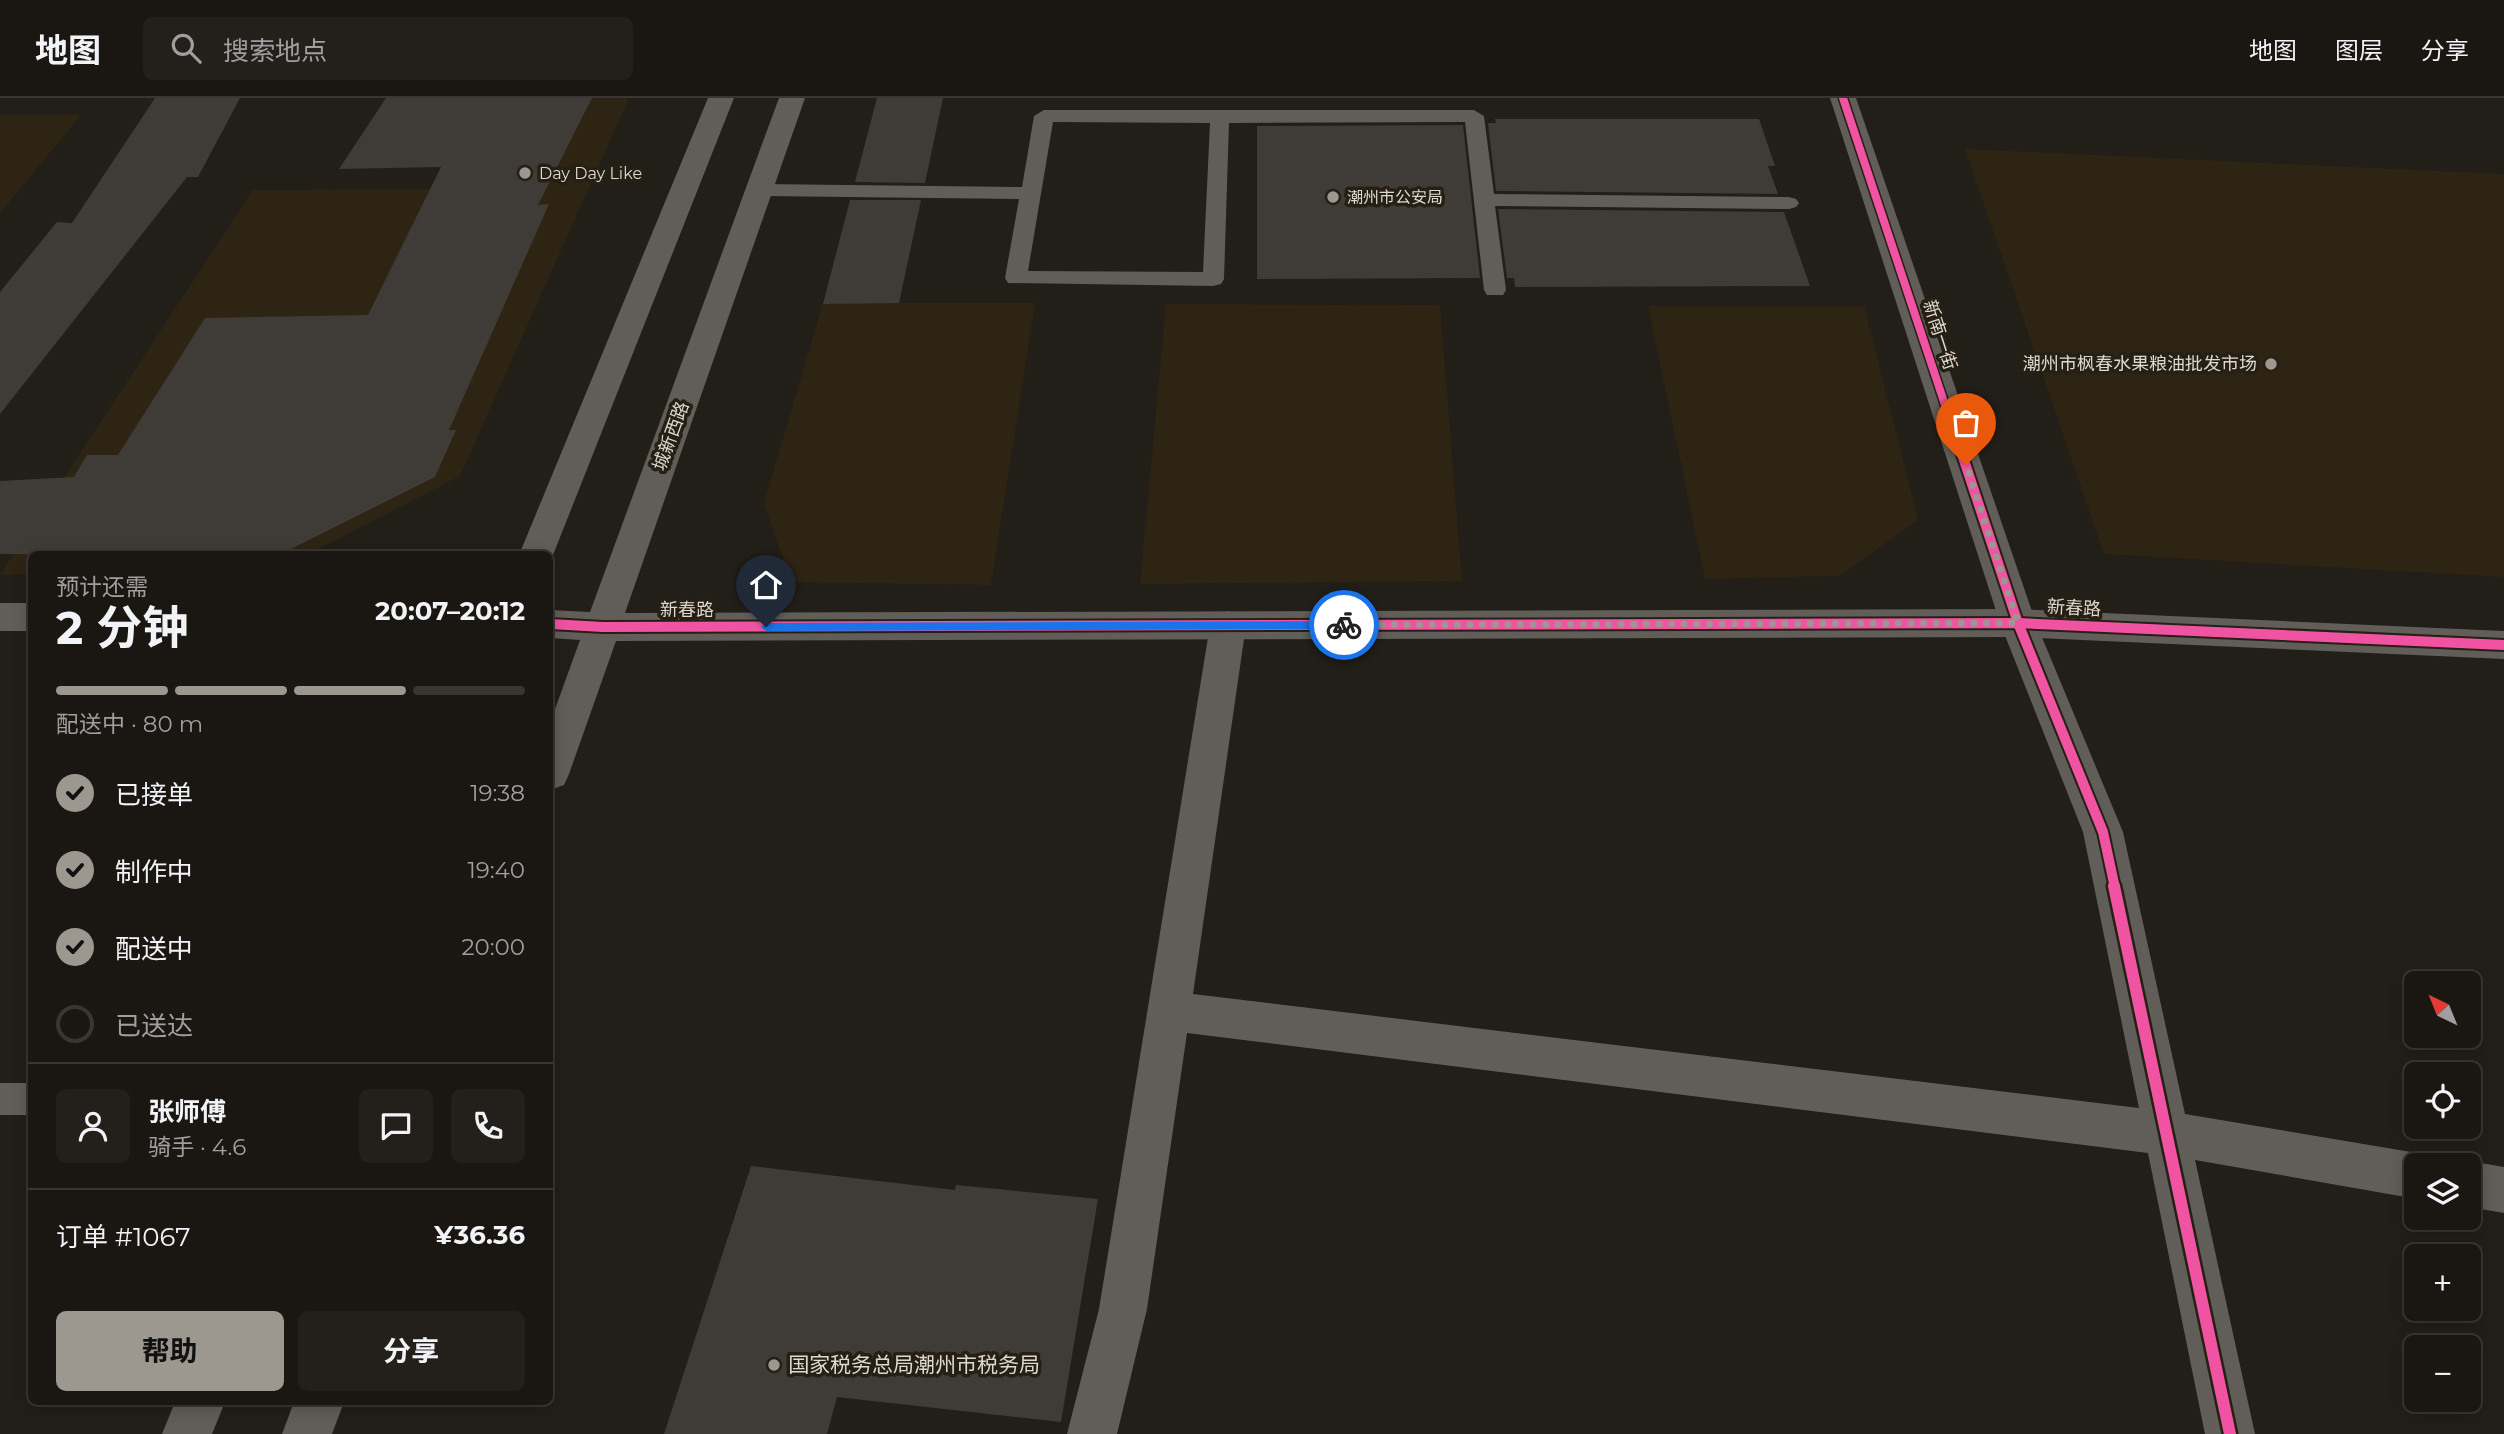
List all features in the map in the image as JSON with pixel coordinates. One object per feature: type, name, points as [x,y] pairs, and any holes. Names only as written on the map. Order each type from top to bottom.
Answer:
[{"type":"street","points":[[538,551],[721,98]]},
{"type":"street","name":"城新西路","points":[[553,766],[792,98]]},
{"type":"street","name":"新南一街","points":[[1843,98],[2018,623],[2103,832],[2230,1434]]},
{"type":"street","points":[[0,617],[28,617]]},
{"type":"street","name":"新春路","points":[[553,624],[603,627],[2018,623],[2504,645]]},
{"type":"street","points":[[1092,1434],[1123,1309],[1227,625]]},
{"type":"street","points":[[1168,1010],[2167,1133],[2404,1173]]},
{"type":"street","points":[[2481,1186],[2504,1190]]},
{"type":"street","points":[[187,1434],[199,1405]]},
{"type":"street","points":[[307,1434],[318,1405]]},
{"type":"lane","points":[[1220,117],[1213,279],[1016,278],[1044,116],[1474,116],[1495,290]]},
{"type":"lane","points":[[759,190],[1030,193]]},
{"type":"lane","points":[[1484,200],[1789,203]]},
{"type":"lane","points":[[0,1099],[28,1099]]},
{"type":"shaded area","points":[[495,98],[629,98],[460,476],[315,551],[28,551],[28,574],[0,575],[253,190],[445,189]]},
{"type":"shaded area","points":[[0,115],[81,115],[0,213]]},
{"type":"shaded area","name":"潮州市枫春水果粮油批发市场","points":[[1965,149],[2504,174],[2504,577],[2104,554]]},
{"type":"shaded area","points":[[823,303],[1035,303],[991,585],[791,582],[764,503]]},
{"type":"shaded area","points":[[1166,304],[1440,305],[1462,581],[1140,584]]},
{"type":"shaded area","points":[[1648,306],[1864,306],[1918,520],[1839,576],[1705,579]]},
{"type":"building","points":[[155,98],[240,98],[198,177],[187,177],[0,414],[0,292],[57,222],[72,223]]},
{"type":"building","points":[[386,98],[592,98],[538,205],[549,204],[449,430],[456,430],[435,477],[287,551],[28,551],[28,554],[0,554],[0,481],[74,477],[87,455],[118,455],[205,318],[368,315],[441,167],[339,169]]},
{"type":"building","points":[[877,98],[943,98],[925,183],[855,182]]},
{"type":"building","points":[[1495,119],[1759,119],[1775,166],[1768,166],[1778,194],[1496,191],[1488,123],[1496,123]]},
{"type":"building","points":[[1463,125],[1480,278],[1257,279],[1257,126]]},
{"type":"building","points":[[850,200],[921,200],[899,303],[823,304]]},
{"type":"building","points":[[1498,209],[1784,212],[1810,286],[1515,287],[1514,278],[1507,278]]},
{"type":"building","points":[[751,1166],[955,1190],[956,1185],[1098,1199],[1061,1422],[837,1397],[827,1434],[664,1434]]},
{"type":"cycle path","points":[[1843,98],[2018,623],[2103,832],[2230,1434]]},
{"type":"cycle path","points":[[553,624],[603,627],[2018,623],[2504,645]]},
{"type":"way so far","points":[[1344,625],[2018,623],[1966,465]]},
{"type":"place","name":"Day Day Like","points":[[525,173]]},
{"type":"place","name":"潮州市公安局","points":[[1333,197]]},
{"type":"place","name":"潮州市枫春水果粮油批发市场","points":[[2271,364]]},
{"type":"place","name":"国家税务总局潮州市税务局","points":[[774,1365]]},
{"type":"route","points":[[766,627],[1344,625]]}]
